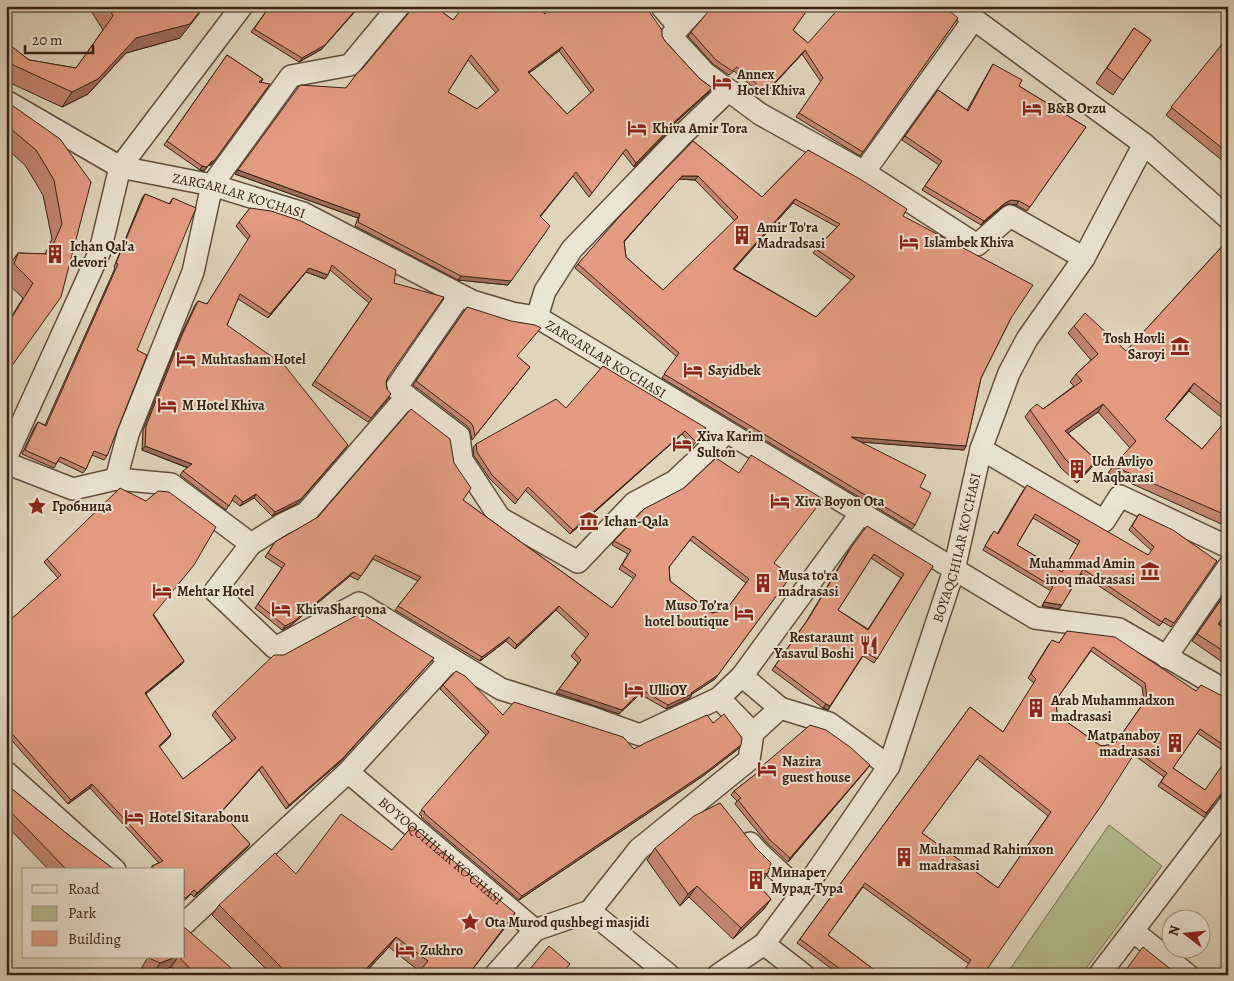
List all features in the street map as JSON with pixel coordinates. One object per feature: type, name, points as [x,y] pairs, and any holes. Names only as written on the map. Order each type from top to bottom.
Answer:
[{"type":"street","points":[[6,458],[100,251],[120,167],[242,6]]},
{"type":"street","points":[[116,480],[128,434],[192,272],[212,185],[291,76],[350,65],[399,6]]},
{"type":"street","points":[[661,6],[679,27]]},
{"type":"street","points":[[699,6],[671,36],[705,73],[760,114],[864,172],[977,244],[1010,216],[1084,258]]},
{"type":"street","points":[[956,6],[1144,144],[1228,218]]},
{"type":"street","points":[[864,172],[974,19]]},
{"type":"street","points":[[538,317],[545,291],[572,249],[728,90]]},
{"type":"street","name":"ZARGARLAR KO'CHASI","points":[[6,101],[120,167],[212,185],[303,213],[472,301],[512,313],[538,317],[1034,618],[1119,629],[1228,692]]},
{"type":"street","name":"BOYAQCHILAR KO'CHASI","points":[[718,975],[764,944],[802,893],[890,766],[954,570],[981,449],[1009,372],[1027,339],[1084,258],[1144,144]]},
{"type":"street","points":[[460,295],[396,388],[459,436],[462,460],[500,518],[578,562],[634,504],[674,481],[727,432]]},
{"type":"street","points":[[407,396],[306,513],[283,524],[251,544],[215,591],[275,648],[359,603],[501,689],[640,735],[719,698],[742,676],[860,514]]},
{"type":"street","points":[[981,449],[1104,521],[1120,496],[1227,550]]},
{"type":"street","points":[[6,463],[73,489],[116,480],[171,484],[251,544]]},
{"type":"street","points":[[1166,657],[1228,567]]},
{"type":"street","points":[[185,923],[348,772],[451,659]]},
{"type":"street","points":[[742,676],[780,708],[829,723],[890,766]]},
{"type":"street","points":[[719,698],[754,733]]},
{"type":"street","points":[[495,975],[535,930],[590,911],[640,849],[716,800],[750,760],[754,733],[780,708]]},
{"type":"street","points":[[6,772],[112,868]]},
{"type":"street","name":"BO'YOQCHILAR KO'CHASI","points":[[348,772],[535,930]]},
{"type":"street","points":[[1099,975],[1228,806]]},
{"type":"street","points":[[739,829],[757,851],[802,893]]},
{"type":"street","points":[[590,911],[669,975]]},
{"type":"street","points":[[1133,931],[1188,975]]},
{"type":"street","points":[[764,944],[804,975]]},
{"type":"green space","points":[[1109,825],[1162,866],[1081,975],[1006,975]]},
{"type":"building","points":[[108,6],[204,6],[190,24],[136,38],[98,79],[72,92],[11,64],[6,70],[6,42],[29,60],[76,68],[113,16]]},
{"type":"building","points":[[270,6],[359,6],[325,45],[302,58],[254,29]]},
{"type":"building","points":[[413,6],[434,6],[453,20],[464,6],[536,6],[545,14],[553,6],[645,6],[662,30],[662,36],[665,41],[699,78],[712,88],[672,124],[636,163],[626,149],[592,193],[576,172],[540,216],[550,226],[511,281],[461,276],[358,222],[360,214],[238,170],[300,85],[346,88]],"holes":[[[562,47],[594,90],[567,114],[528,72]],[[471,55],[499,90],[477,109],[448,92]]]},
{"type":"building","points":[[713,6],[810,6],[793,30],[808,43],[841,6],[943,6],[958,18],[863,152],[799,113],[823,78],[805,50],[766,92],[737,67],[732,71],[716,60],[691,32]]},
{"type":"building","points":[[1134,28],[1151,40],[1123,80],[1107,68]]},
{"type":"building","points":[[1228,37],[1228,153],[1171,107]]},
{"type":"building","points":[[227,55],[263,79],[259,82],[270,84],[214,161],[207,167],[202,166],[167,141]]},
{"type":"building","points":[[993,64],[1022,80],[1019,86],[1086,127],[1030,207],[1019,201],[1011,200],[984,221],[925,186],[942,161],[905,136],[938,90],[968,111]]},
{"type":"building","name":"Ichan Qal'a devori","points":[[6,101],[60,139],[91,182],[61,297],[6,374],[6,327],[33,283],[14,264],[18,253],[49,254],[62,224],[54,180],[36,150],[6,125]]},
{"type":"building","points":[[693,141],[762,197],[808,150],[860,179],[907,209],[903,216],[1033,285],[1011,318],[981,378],[966,446],[851,437],[926,475],[920,487],[931,493],[915,525],[664,374],[679,353],[578,264],[620,216]],"holes":[[[682,176],[698,176],[738,217],[663,290],[626,257],[624,241]],[[795,199],[840,224],[816,249],[855,276],[816,317],[733,269]]]},
{"type":"building","points":[[145,194],[170,204],[173,198],[196,208],[137,350],[147,355],[107,456],[94,451],[86,469],[60,457],[56,464],[25,450],[38,422],[46,426],[118,264],[116,263]]},
{"type":"building","points":[[250,208],[271,211],[301,221],[396,270],[394,283],[444,297],[388,377],[386,382],[387,389],[391,394],[371,418],[315,381],[372,299],[332,265],[328,275],[309,268],[270,314],[240,294],[227,325],[285,366],[348,445],[301,499],[275,512],[256,494],[243,502],[235,495],[229,506],[183,471],[192,464],[145,446],[146,426],[182,335],[198,301],[207,304],[250,236],[239,222]]},
{"type":"building","name":"Tosh Hovli Saroyi","points":[[1228,240],[1228,410],[1194,383],[1165,419],[1202,449],[1228,418],[1228,516],[1113,466],[1136,441],[1103,404],[1065,431],[1096,460],[1083,475],[1066,460],[1030,410],[1037,404],[1043,409],[1082,381],[1076,374],[1098,354],[1074,326],[1085,313],[1126,351]]},
{"type":"building","points":[[467,307],[541,328],[517,356],[530,367],[475,436],[470,422],[416,381]]},
{"type":"building","points":[[603,366],[706,428],[696,442],[685,431],[573,530],[528,487],[518,500],[492,475],[477,452],[476,444],[556,399],[566,408]]},
{"type":"building","points":[[411,409],[450,439],[454,463],[471,488],[463,500],[612,608],[636,575],[622,565],[631,550],[614,541],[644,509],[684,488],[716,458],[739,473],[751,455],[823,499],[774,563],[791,576],[718,675],[692,694],[668,705],[642,690],[622,710],[559,689],[581,660],[574,652],[589,634],[559,606],[517,645],[509,637],[482,657],[398,606],[421,577],[375,555],[361,576],[353,572],[293,622],[285,626],[258,604],[285,564],[268,553],[275,542],[318,517]],"holes":[[[693,536],[749,579],[726,610],[712,613],[670,581],[669,567]]]},
{"type":"building","points":[[1027,485],[1148,555],[1154,547],[1132,526],[1139,514],[1173,530],[1217,561],[1174,623],[1165,618],[1162,622],[1083,569],[1062,605],[1044,602],[1053,587],[985,546],[994,531],[998,534]],"holes":[[[1035,514],[1080,541],[1062,572],[1017,545]]]},
{"type":"building","points":[[120,488],[146,501],[158,491],[169,492],[216,527],[194,565],[153,615],[184,661],[145,693],[171,734],[159,746],[183,779],[236,738],[215,711],[274,655],[284,655],[361,613],[434,658],[342,759],[289,805],[262,766],[221,812],[250,844],[197,893],[194,890],[186,898],[185,868],[154,868],[152,866],[163,861],[92,784],[71,800],[6,727],[6,621],[8,622],[61,575],[47,559]]},
{"type":"building","points":[[867,526],[933,566],[877,659],[865,652],[830,706],[775,666],[809,618],[852,546]],"holes":[[[874,554],[904,574],[868,630],[838,610]]]},
{"type":"building","points":[[1228,590],[1228,612],[1218,624],[1228,630],[1228,654],[1197,634]]},
{"type":"building","points":[[1067,631],[1115,637],[1196,691],[1201,685],[1228,699],[1228,748],[1200,729],[1173,768],[1205,790],[1228,757],[1228,788],[1206,813],[1161,782],[1167,773],[1136,751],[1101,806],[983,975],[961,975],[971,960],[865,883],[828,935],[881,975],[848,975],[800,939],[970,707],[1003,732],[1036,679],[1031,674],[1052,640],[1059,643]],"holes":[[[1093,647],[1145,683],[1147,698],[1115,744],[1101,746],[1057,715],[1056,700]],[[980,755],[1051,812],[998,888],[922,833]]]},
{"type":"building","points":[[456,671],[465,676],[503,715],[514,702],[623,737],[634,749],[707,715],[713,723],[724,714],[742,738],[741,745],[706,772],[522,896],[421,810],[489,732],[443,685]]},
{"type":"building","points":[[810,725],[826,730],[850,747],[870,765],[790,858],[769,839],[738,800],[741,798],[734,791],[762,769],[761,767]]},
{"type":"building","points":[[6,784],[112,868],[65,868],[6,807]]},
{"type":"building","points":[[720,803],[755,847],[771,863],[768,873],[752,878],[771,899],[741,928],[697,886],[688,894],[655,848],[694,816]]},
{"type":"building","points":[[341,814],[392,850],[412,826],[515,913],[468,975],[416,975],[428,961],[396,937],[362,973],[364,975],[289,975],[219,905],[275,853],[296,874]]},
{"type":"building","points":[[185,928],[240,975],[196,975],[180,958],[185,958]]},
{"type":"building","points":[[549,946],[570,964],[561,975],[525,975]]},
{"type":"building","points":[[1143,947],[1178,975],[1122,975]]},
{"type":"building","points":[[149,958],[173,958],[160,963]]},
{"type":"place","name":"Annex Hotel Khiva","points":[[722,82]]},
{"type":"place","name":"B&B Orzu","points":[[1032,108]]},
{"type":"place","name":"Khiva Amir Tora","points":[[637,128]]},
{"type":"place","name":"Amir To'ra Madradsasi","points":[[742,235]]},
{"type":"place","name":"Islambek Khiva","points":[[909,242]]},
{"type":"place","name":"Ichan Qal'a devori","points":[[55,254]]},
{"type":"place","name":"Tosh Hovli Saroyi","points":[[1180,346]]},
{"type":"place","name":"Muhtasham Hotel","points":[[186,359]]},
{"type":"place","name":"Sayidbek","points":[[693,370]]},
{"type":"place","name":"M Hotel Khiva","points":[[167,405]]},
{"type":"place","name":"Xiva Karim Sulton","points":[[682,444]]},
{"type":"place","name":"Uch Avliyo Maqbarasi","points":[[1077,469]]},
{"type":"place","name":"Xiva Boyon Ota","points":[[780,501]]},
{"type":"place","name":"Гробница","points":[[37,506]]},
{"type":"place","name":"Ichan-Qala","points":[[589,521]]},
{"type":"place","name":"Muhammad Amin inoq madrasasi","points":[[1150,571]]},
{"type":"place","name":"Musa to'ra madrasasi","points":[[763,583]]},
{"type":"place","name":"Mehtar Hotel","points":[[162,591]]},
{"type":"place","name":"KhivaSharqona","points":[[281,609]]},
{"type":"place","name":"Muso To’ra hotel boutique","points":[[744,613]]},
{"type":"place","name":"Restaraunt Yasavul Boshi","points":[[869,645]]},
{"type":"place","name":"UlliOY","points":[[634,690]]},
{"type":"place","name":"Arab Muhammadxon madrasasi","points":[[1036,708]]},
{"type":"place","name":"Matpanaboy madrasasi","points":[[1175,743]]},
{"type":"place","name":"Nazira guest house","points":[[767,769]]},
{"type":"place","name":"Hotel Sitarabonu","points":[[134,817]]},
{"type":"place","name":"Muhammad Rahimxon madrasasi","points":[[904,857]]},
{"type":"place","name":"Минарет Мурад-Тура","points":[[756,880]]},
{"type":"place","name":"Ota Murod qushbegi masjidi","points":[[470,922]]},
{"type":"place","name":"Zukhro","points":[[405,950]]}]
